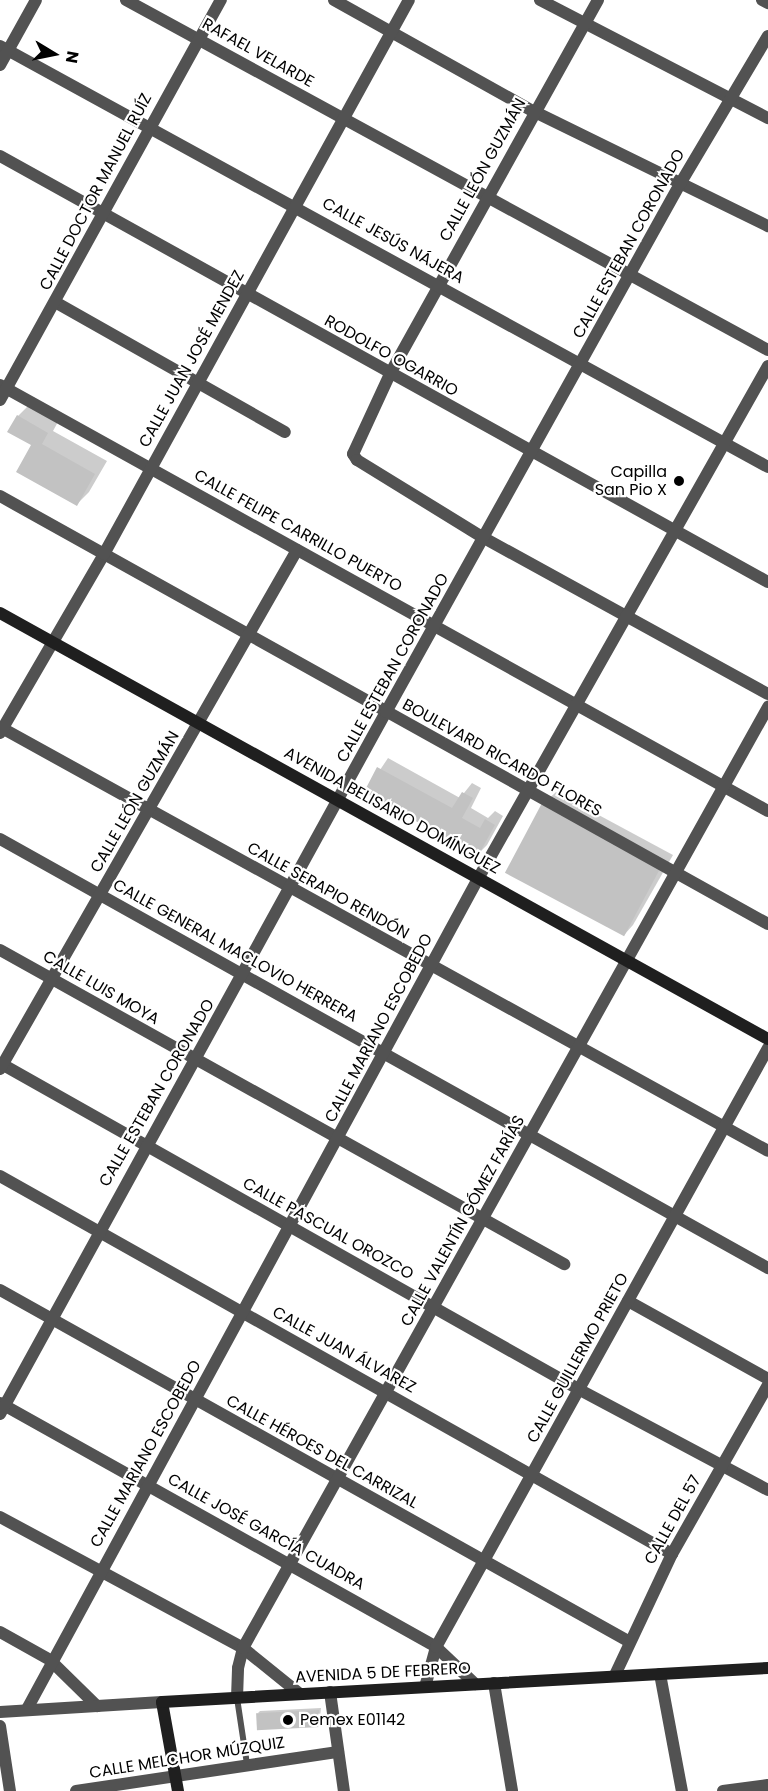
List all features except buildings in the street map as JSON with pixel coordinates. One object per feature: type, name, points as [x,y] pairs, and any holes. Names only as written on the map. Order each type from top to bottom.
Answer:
[{"type":"street","points":[[0,65],[4,48],[36,0]]},
{"type":"street","name":"RAFAEL VELARDE","points":[[126,0],[629,277],[768,350]]},
{"type":"street","name":"CALLE DOCTOR MANUEL RUÍZ","points":[[2,392],[55,302],[148,128],[221,0]]},
{"type":"street","points":[[333,0],[533,111],[680,184],[706,192],[768,226]]},
{"type":"street","name":"CALLE JUAN JOSÉ MENDEZ","points":[[1,730],[104,554],[409,0]]},
{"type":"street","points":[[540,0],[768,118]]},
{"type":"street","name":"CALLE LEÓN GUZMÁN","points":[[484,538],[357,460],[353,454],[390,374],[533,111],[598,0]]},
{"type":"street","points":[[762,0],[768,3]]},
{"type":"street","name":"CALLE ESTEBAN CORONADO","points":[[2,1407],[680,184],[768,36]]},
{"type":"street","name":"CALLE JESÚS NÁJERA","points":[[4,48],[768,467]]},
{"type":"street","name":"RODOLFO OGARRIO","points":[[0,156],[531,453],[768,582]]},
{"type":"street","points":[[55,302],[285,432]]},
{"type":"street","name":"CALLE MARIANO ESCOBEDO","points":[[27,1709],[50,1660],[243,1313],[479,877],[529,793],[768,366]]},
{"type":"street","name":"CALLE FELIPE CARRILLO PUERTO","points":[[2,392],[150,468],[579,704],[768,812]]},
{"type":"street","name":"BOULEVARD RICARDO FLORES","points":[[0,496],[529,793],[768,924]]},
{"type":"street","points":[[484,538],[768,694]]},
{"type":"street","name":"CALLE LEÓN GUZMÁN","points":[[1,1065],[150,811],[297,550]]},
{"type":"street","name":"AVENIDA BELISARIO DOMÍNGUEZ","points":[[0,613],[768,1039]]},
{"type":"street","name":"CALLE VALENTÍN GÓMEZ FARÍAS","points":[[237,1698],[238,1668],[243,1648],[340,1479],[674,872],[768,707]]},
{"type":"street","name":"CALLE SERAPIO RENDÓN","points":[[1,730],[768,1151]]},
{"type":"street","name":"CALLE GENERAL MACLOVIO HERRERA","points":[[0,839],[244,973],[768,1268]]},
{"type":"street","name":"CALLE LUIS MOYA","points":[[0,950],[564,1264]]},
{"type":"street","name":"CALLE GUILLERMO PRIETO","points":[[425,1687],[436,1647],[533,1476],[768,1048]]},
{"type":"street","name":"CALLE PASCUAL OROZCO","points":[[1,1065],[580,1390],[723,1464],[768,1490]]},
{"type":"street","name":"CALLE JUAN ÁLVAREZ","points":[[0,1176],[672,1554]]},
{"type":"street","name":"CALLE HÉROES DEL CARRIZAL","points":[[0,1290],[194,1401],[340,1479],[628,1641]]},
{"type":"street","points":[[628,1301],[768,1379]]},
{"type":"street","name":"CALLE DEL 57","points":[[615,1675],[628,1641],[672,1554],[768,1385]]},
{"type":"street","name":"CALLE JOSÉ GARCÍA CUADRA","points":[[2,1407],[291,1564],[436,1647],[475,1684]]},
{"type":"street","points":[[0,1517],[243,1648],[300,1694]]},
{"type":"street","points":[[0,1632],[50,1660],[97,1706]]},
{"type":"street","name":"AVENIDA 5 DE FEBRERO","points":[[0,1712],[768,1668]]},
{"type":"street","points":[[660,1674],[682,1791]]},
{"type":"street","points":[[494,1683],[512,1791]]},
{"type":"street","points":[[330,1692],[344,1791]]},
{"type":"street","points":[[162,1702],[178,1791]]},
{"type":"street","points":[[0,1726],[10,1791]]},
{"type":"street","name":"CALLE MELCHOR MÚZQUIZ","points":[[76,1791],[338,1752]]},
{"type":"street","points":[[723,1791],[768,1785]]},
{"type":"lane","name":"CALLE VALENTÍN GÓMEZ FARÍAS","points":[[237,1698],[247,1764]]},
{"type":"place","name":"Capilla San Pio X","points":[[679,481]]},
{"type":"place","name":"Pemex E01142","points":[[288,1720]]}]
